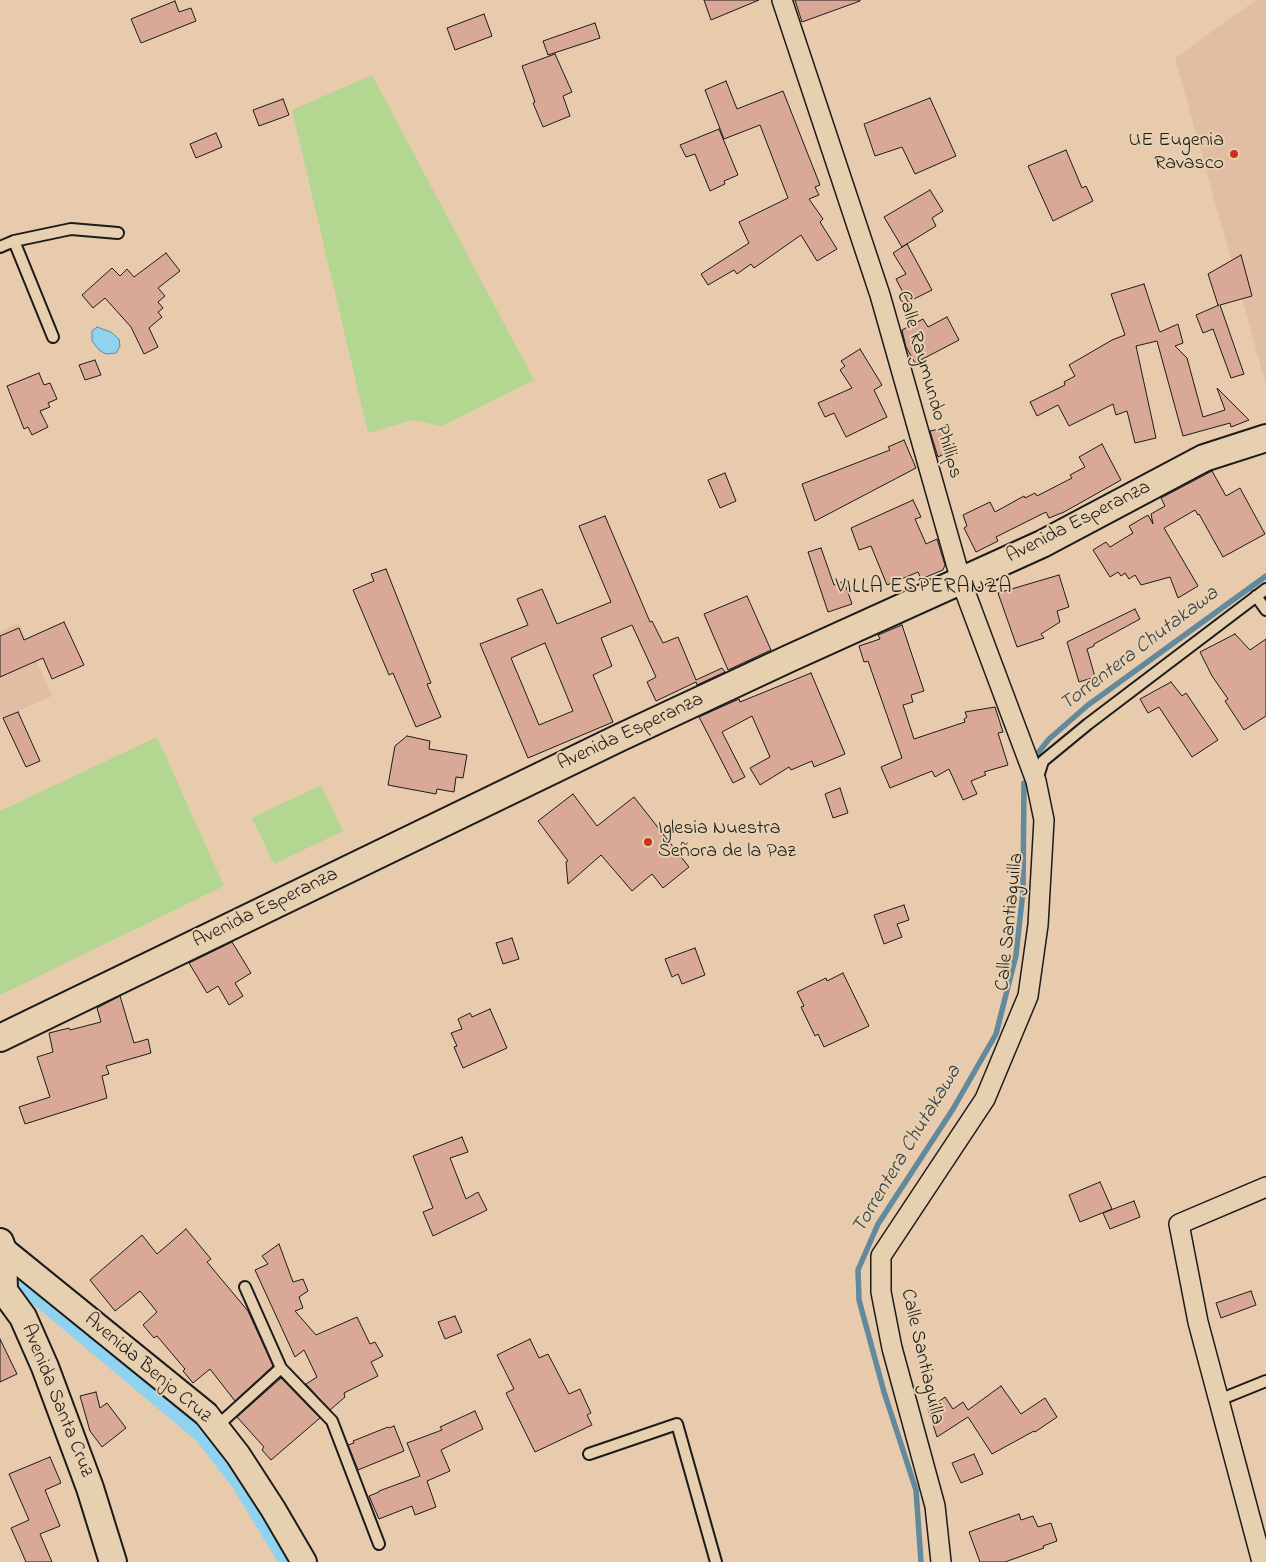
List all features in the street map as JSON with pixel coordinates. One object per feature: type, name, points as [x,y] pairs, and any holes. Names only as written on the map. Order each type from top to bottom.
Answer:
[{"type":"main road","name":"Avenida Esperanza","points":[[0,1038],[618,738],[1042,544],[1204,458],[1266,438]]},
{"type":"main road","name":"Avenida Santa Cruz","points":[[1,1246],[2,1290],[23,1317],[46,1367],[90,1488],[113,1562]]},
{"type":"street","name":"Calle Raymundo Phillips","points":[[782,0],[880,295],[961,581],[1035,778]]},
{"type":"street","name":"Calle Santiaguilla","points":[[941,1562],[935,1506],[892,1348],[881,1292],[881,1256],[985,1099],[1028,996],[1038,925],[1044,820],[1035,778]]},
{"type":"street","points":[[1262,1562],[1198,1322],[1179,1224],[1266,1187]]},
{"type":"street","name":"Avenida Benjo Cruz","points":[[1,1246],[206,1414],[238,1456],[273,1509],[304,1562]]},
{"type":"lane","points":[[0,248],[14,242],[71,229],[118,233]]},
{"type":"lane","points":[[14,242],[53,337]]},
{"type":"lane","points":[[1035,778],[1043,761],[1088,724],[1266,589]]},
{"type":"lane","points":[[1256,596],[1266,610]]},
{"type":"lane","points":[[246,1287],[281,1368],[332,1420],[379,1544]]},
{"type":"lane","points":[[216,1427],[281,1368]]},
{"type":"lane","points":[[1219,1400],[1266,1381]]},
{"type":"lane","points":[[589,1454],[677,1424],[716,1562]]},
{"type":"shaded area","name":"UE Eugenia Ravasco","points":[[1256,0],[1266,0],[1266,385],[1175,58]]},
{"type":"shaded area","points":[[19,623],[52,696],[0,719],[0,632]]},
{"type":"green space","points":[[372,75],[534,380],[442,426],[413,420],[368,433],[292,110]]},
{"type":"green space","points":[[157,737],[224,886],[0,995],[0,811]]},
{"type":"green space","points":[[321,785],[343,831],[274,864],[252,818]]},
{"type":"water","points":[[97,327],[111,332],[119,339],[120,346],[116,353],[106,354],[99,350],[92,341],[92,331]]},
{"type":"building","points":[[704,0],[759,0],[711,20]]},
{"type":"building","points":[[795,0],[860,0],[860,1],[802,22]]},
{"type":"building","points":[[175,1],[179,12],[191,8],[196,21],[141,43],[131,19]]},
{"type":"building","points":[[484,14],[492,36],[455,50],[447,28]]},
{"type":"building","points":[[595,23],[600,38],[548,55],[543,41]]},
{"type":"building","points":[[555,54],[572,92],[563,96],[570,116],[543,127],[533,103],[535,102],[522,66]]},
{"type":"building","points":[[726,81],[737,109],[783,91],[820,185],[815,187],[819,195],[809,199],[823,219],[820,222],[837,249],[817,261],[801,235],[754,268],[751,264],[737,274],[734,270],[708,285],[701,274],[749,243],[739,222],[788,198],[760,125],[724,139],[705,90]]},
{"type":"building","points":[[930,98],[956,156],[915,174],[902,147],[875,156],[864,124]]},
{"type":"building","points":[[283,99],[289,115],[259,126],[253,110]]},
{"type":"building","points":[[719,129],[738,175],[724,181],[725,184],[710,191],[695,154],[686,157],[680,145]]},
{"type":"building","points":[[216,133],[222,147],[196,158],[190,144]]},
{"type":"building","points":[[1066,150],[1082,188],[1086,186],[1093,201],[1053,221],[1028,166]]},
{"type":"building","points":[[930,190],[943,211],[932,218],[936,226],[902,247],[884,217]]},
{"type":"building","points":[[907,244],[932,290],[908,302],[896,279],[906,274],[893,253]]},
{"type":"building","points":[[166,253],[180,271],[158,288],[165,296],[158,302],[163,308],[158,312],[162,317],[149,328],[158,347],[144,354],[131,327],[105,298],[93,308],[82,295],[112,268],[120,276],[127,269],[134,277]]},
{"type":"building","points":[[1241,255],[1252,296],[1220,305],[1244,374],[1231,378],[1213,329],[1203,333],[1196,315],[1219,305],[1208,274]]},
{"type":"building","points":[[1144,284],[1160,332],[1178,324],[1183,343],[1175,346],[1187,358],[1203,417],[1225,410],[1217,388],[1249,420],[1231,427],[1230,423],[1183,436],[1157,341],[1136,346],[1156,438],[1135,443],[1127,411],[1116,415],[1113,404],[1069,426],[1058,405],[1037,416],[1030,402],[1065,385],[1064,382],[1075,376],[1069,365],[1112,340],[1125,335],[1111,294]]},
{"type":"building","points":[[947,317],[959,340],[915,363],[906,347],[902,330],[923,319],[928,327]]},
{"type":"building","points":[[860,349],[882,385],[874,390],[887,417],[846,437],[834,413],[825,417],[818,403],[852,388],[840,370],[845,366],[841,361]]},
{"type":"building","points":[[95,360],[101,375],[85,380],[79,365]]},
{"type":"building","points":[[39,373],[44,385],[50,383],[57,399],[48,403],[50,407],[40,411],[48,427],[32,435],[28,427],[24,429],[7,386]]},
{"type":"building","points":[[943,428],[950,451],[938,457],[930,431]]},
{"type":"building","points":[[904,440],[916,468],[815,521],[802,484],[890,450],[888,447]]},
{"type":"building","points":[[1102,444],[1121,480],[1064,512],[1049,518],[1046,512],[996,537],[998,541],[976,552],[964,528],[967,526],[963,515],[990,502],[995,512],[1024,496],[1025,498],[1035,493],[1037,496],[1072,478],[1070,475],[1085,467],[1079,457]]},
{"type":"building","points":[[1212,471],[1226,496],[1240,488],[1265,534],[1223,557],[1195,510],[1164,528],[1198,586],[1178,598],[1170,577],[1141,585],[1135,575],[1129,579],[1125,573],[1121,576],[1118,572],[1110,577],[1093,550],[1106,542],[1110,547],[1133,533],[1129,526],[1148,515],[1153,524],[1151,514],[1165,506],[1161,498]]},
{"type":"building","points":[[725,473],[736,501],[720,508],[708,480]]},
{"type":"building","points":[[913,500],[921,517],[915,519],[926,544],[937,539],[945,565],[943,570],[921,579],[918,572],[887,585],[871,546],[859,550],[851,528]]},
{"type":"building","points":[[605,516],[650,622],[652,621],[663,643],[678,637],[696,680],[722,668],[725,672],[697,685],[696,682],[656,701],[647,682],[656,677],[632,625],[601,638],[612,666],[593,675],[613,722],[528,758],[480,644],[528,625],[517,599],[542,589],[557,624],[611,602],[579,526]],"holes":[[[545,643],[573,711],[539,725],[511,658]]]},
{"type":"building","points":[[821,548],[834,585],[844,581],[852,604],[828,612],[808,552]]},
{"type":"building","points":[[386,569],[431,683],[427,684],[441,717],[416,727],[393,673],[389,675],[353,590],[374,581],[371,574]]},
{"type":"building","points":[[1059,575],[1069,607],[1057,611],[1060,622],[1041,634],[1044,638],[1017,647],[998,593]]},
{"type":"building","points":[[747,596],[771,650],[728,670],[704,614]]},
{"type":"building","points":[[1135,609],[1140,619],[1087,649],[1095,677],[1079,682],[1067,642]]},
{"type":"building","points":[[64,622],[84,665],[52,679],[43,658],[0,677],[0,636],[19,628],[24,640]]},
{"type":"building","points":[[902,625],[924,691],[911,695],[913,702],[903,705],[914,739],[965,722],[964,719],[967,717],[965,712],[995,707],[1003,732],[998,733],[1008,765],[984,772],[986,775],[971,781],[977,794],[963,800],[949,769],[935,777],[932,771],[890,788],[881,767],[902,758],[868,661],[864,662],[859,646],[880,639],[878,635]]},
{"type":"building","points":[[1235,634],[1250,650],[1266,639],[1266,716],[1244,730],[1225,701],[1228,699],[1212,676],[1200,652]]},
{"type":"building","points":[[811,673],[845,754],[814,767],[812,761],[791,770],[789,767],[760,785],[750,768],[770,757],[752,716],[722,732],[745,777],[733,783],[699,717],[739,699],[740,702]]},
{"type":"building","points":[[1171,682],[1182,696],[1186,693],[1218,740],[1192,757],[1159,707],[1148,713],[1140,699]]},
{"type":"building","points":[[18,712],[40,761],[26,767],[3,718]]},
{"type":"building","points":[[407,736],[430,741],[429,749],[467,755],[463,778],[456,777],[454,792],[437,789],[436,794],[388,785],[395,746]]},
{"type":"building","points":[[840,788],[848,813],[833,818],[825,794]]},
{"type":"building","points":[[573,794],[597,826],[634,797],[689,867],[663,888],[652,874],[632,891],[601,855],[568,884],[566,862],[568,861],[538,821]]},
{"type":"building","points":[[904,905],[909,920],[897,924],[902,937],[884,944],[874,915]]},
{"type":"building","points":[[512,938],[519,959],[503,964],[496,943]]},
{"type":"building","points":[[232,942],[251,973],[235,983],[243,996],[229,1005],[218,986],[207,993],[189,963]]},
{"type":"building","points":[[695,948],[705,975],[682,984],[678,974],[672,977],[665,959]]},
{"type":"building","points":[[843,973],[869,1026],[824,1047],[818,1034],[815,1036],[801,1007],[804,1006],[797,992],[826,978],[827,981]]},
{"type":"building","points":[[120,996],[134,1043],[148,1039],[151,1053],[106,1066],[109,1074],[102,1076],[107,1098],[25,1124],[19,1107],[50,1097],[37,1057],[53,1052],[49,1033],[101,1022],[97,1008]]},
{"type":"building","points":[[490,1009],[507,1048],[463,1068],[454,1047],[457,1046],[451,1033],[462,1029],[458,1019],[470,1013],[472,1017]]},
{"type":"building","points":[[462,1137],[468,1152],[450,1158],[466,1199],[478,1192],[487,1210],[433,1236],[423,1212],[433,1208],[413,1156]]},
{"type":"building","points":[[1100,1182],[1112,1209],[1080,1222],[1069,1195]]},
{"type":"building","points":[[1134,1201],[1140,1217],[1110,1229],[1103,1213]]},
{"type":"building","points":[[186,1229],[211,1259],[207,1262],[248,1311],[273,1366],[235,1401],[210,1369],[193,1383],[183,1371],[185,1369],[157,1336],[154,1338],[143,1325],[157,1312],[140,1291],[115,1311],[90,1280],[142,1235],[157,1254]]},
{"type":"building","points":[[279,1244],[293,1282],[303,1279],[308,1291],[299,1297],[303,1308],[295,1311],[316,1335],[357,1317],[370,1344],[375,1342],[383,1356],[371,1362],[378,1376],[344,1393],[345,1397],[330,1410],[306,1384],[317,1377],[304,1350],[295,1357],[255,1270],[268,1264],[262,1256]]},
{"type":"building","points":[[1251,1291],[1256,1305],[1221,1318],[1216,1303]]},
{"type":"building","points":[[455,1316],[462,1332],[445,1339],[438,1322]]},
{"type":"building","points":[[0,1339],[17,1374],[0,1382]]},
{"type":"building","points":[[530,1339],[539,1358],[548,1354],[569,1394],[580,1389],[591,1413],[587,1415],[592,1425],[535,1452],[506,1393],[514,1389],[497,1355]]},
{"type":"building","points":[[281,1378],[320,1418],[271,1460],[262,1450],[264,1447],[237,1417]]},
{"type":"building","points":[[1001,1386],[1021,1414],[1045,1398],[1057,1417],[1035,1432],[992,1454],[968,1417],[937,1437],[928,1409],[945,1397],[953,1409],[963,1402],[968,1410]]},
{"type":"building","points":[[96,1392],[100,1408],[107,1403],[126,1428],[102,1447],[90,1431],[80,1396]]},
{"type":"building","points":[[475,1411],[483,1429],[441,1450],[450,1471],[427,1481],[436,1507],[415,1515],[412,1506],[379,1519],[369,1496],[420,1476],[407,1443],[442,1430],[440,1427]]},
{"type":"building","points":[[394,1426],[404,1451],[358,1470],[348,1445],[354,1443],[353,1441]]},
{"type":"building","points":[[974,1454],[983,1474],[961,1483],[952,1463]]},
{"type":"building","points":[[50,1457],[61,1483],[45,1490],[60,1526],[40,1534],[52,1562],[26,1562],[11,1528],[29,1520],[9,1474]]},
{"type":"building","points":[[1019,1514],[1021,1520],[1033,1516],[1038,1527],[1051,1523],[1057,1541],[1043,1546],[1044,1548],[1005,1562],[980,1562],[969,1532]]},
{"type":"waterway","name":"Torrentera Chutakawa","points":[[1038,753],[1049,739],[1088,705],[1266,576]]},
{"type":"waterway","name":"Torrentera Chutakawa","points":[[921,1562],[916,1490],[884,1392],[859,1300],[858,1270],[878,1224],[953,1109],[996,1034],[1016,955],[1023,891],[1024,783]]},
{"type":"waterway","points":[[13,1275],[203,1434],[241,1483],[289,1562]]},
{"type":"place","name":"UE Eugenia Ravasco","points":[[1234,154]]},
{"type":"place","name":"Iglesia Nuestra Señora de la Paz","points":[[648,842]]},
{"type":"district","name":"VILLA ESPERANZA","points":[[924,589]]}]
